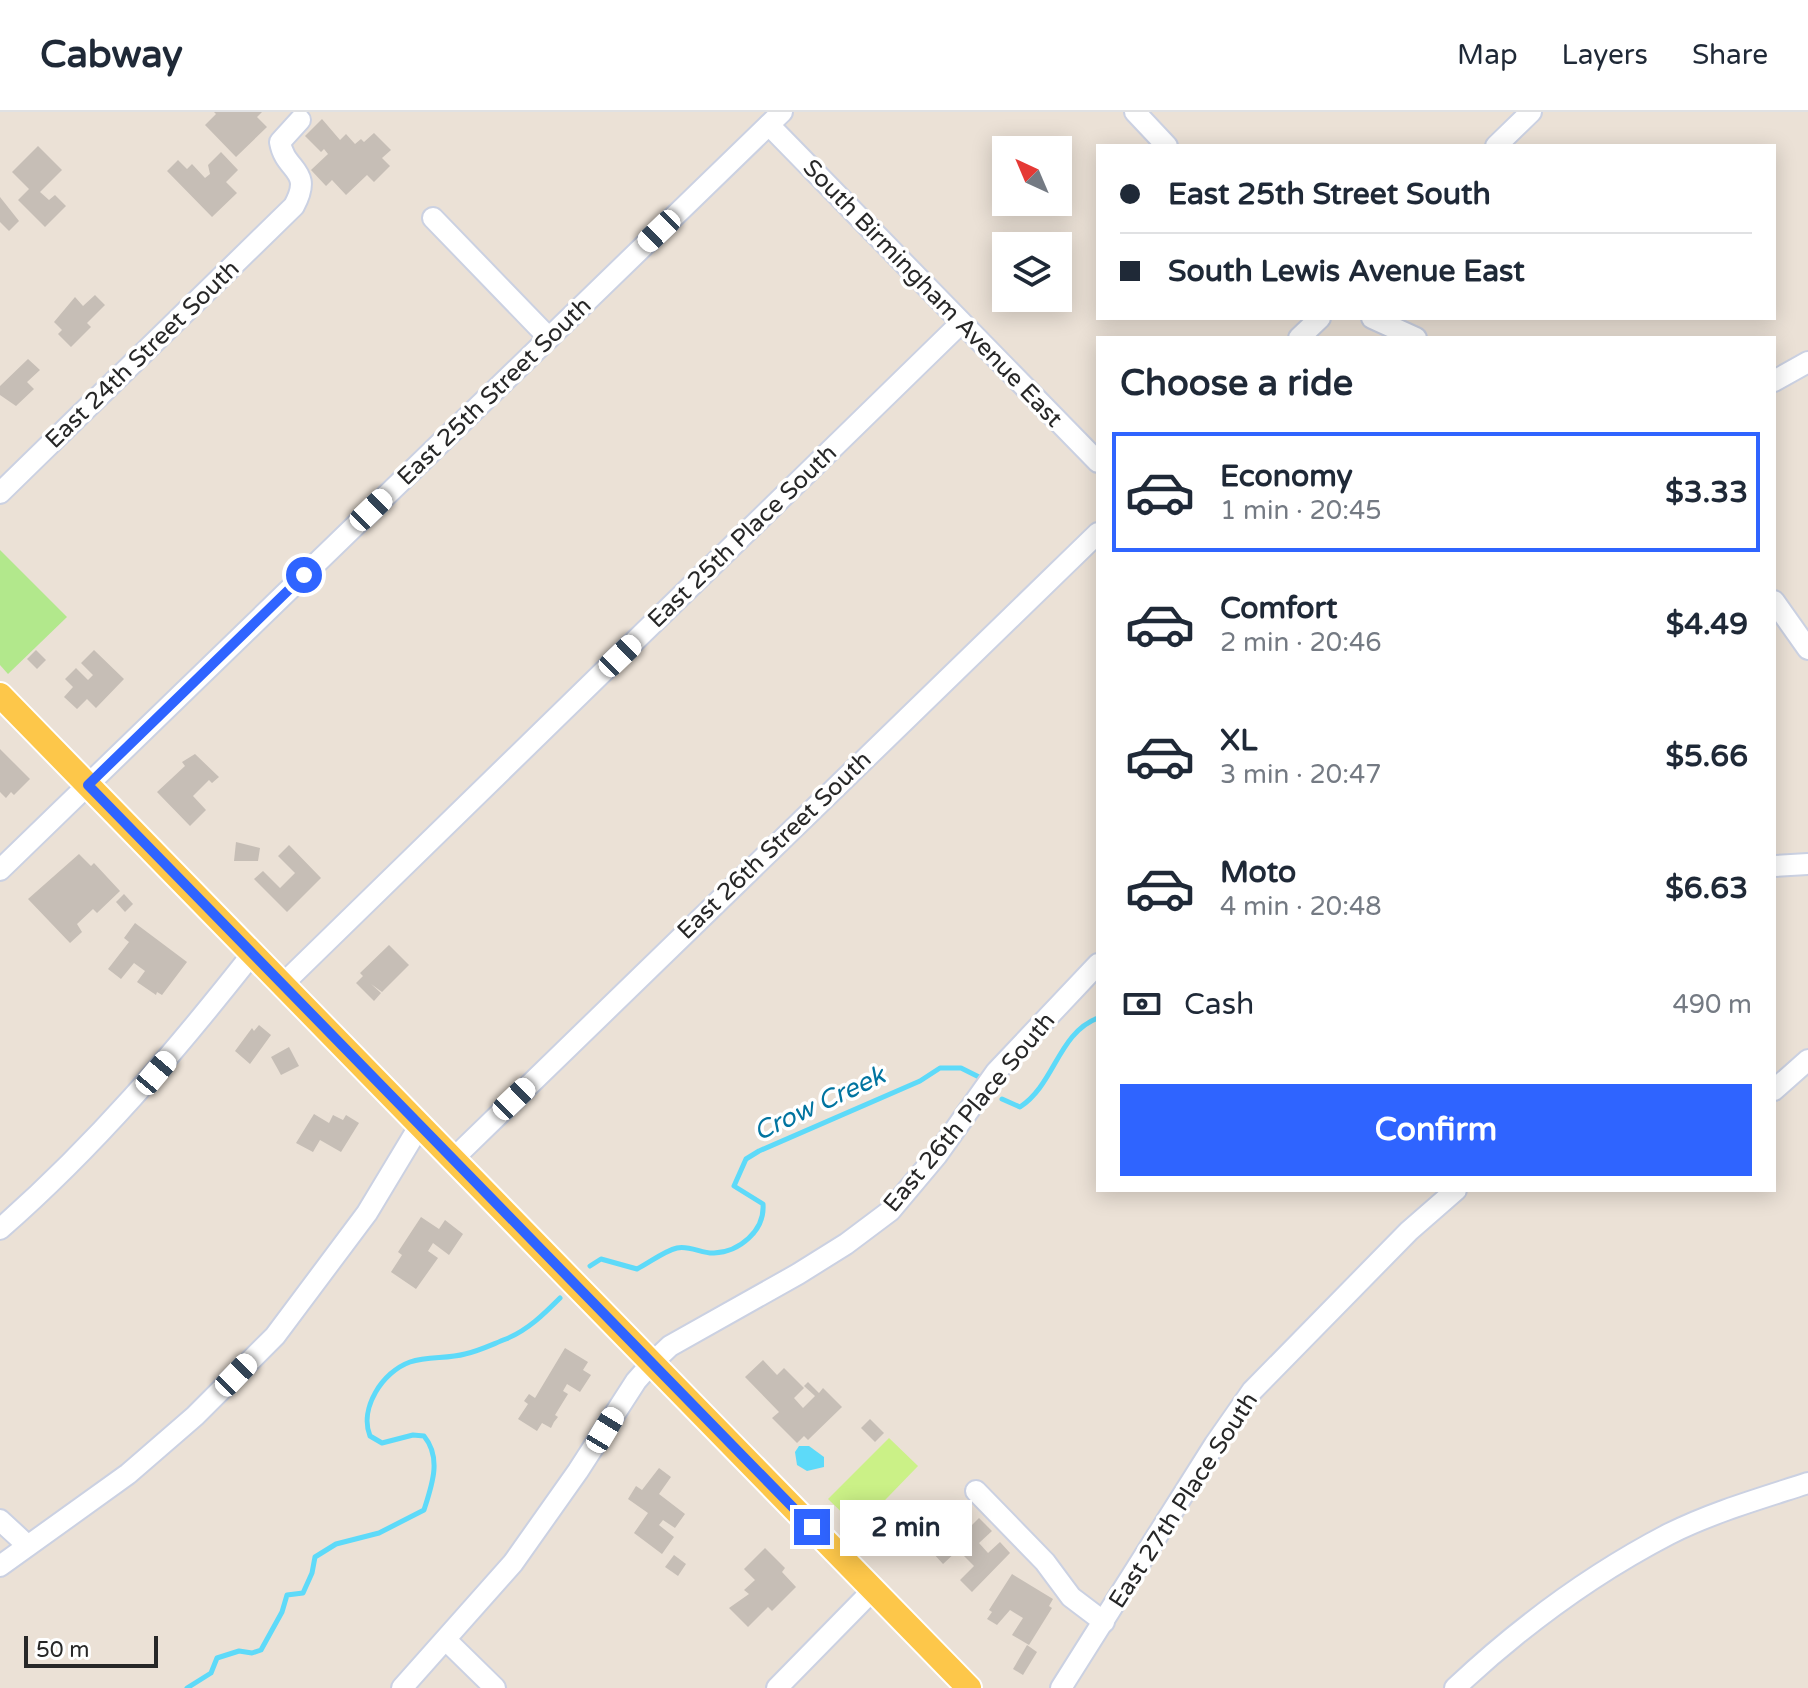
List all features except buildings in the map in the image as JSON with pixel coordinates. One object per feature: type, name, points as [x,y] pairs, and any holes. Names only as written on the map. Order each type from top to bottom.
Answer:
[{"type":"main road","points":[[0,695],[969,1688]]},
{"type":"street","points":[[1135,112],[1165,144]]},
{"type":"street","points":[[1498,144],[1531,112]]},
{"type":"street","name":"South Birmingham Avenue East","points":[[775,118],[961,323],[1096,460]]},
{"type":"street","name":"East 25th Street South","points":[[0,870],[775,118]]},
{"type":"street","name":"East 24th Street South","points":[[0,493],[284,216],[299,196],[302,182],[298,170],[282,152],[280,142],[300,120]]},
{"type":"street","points":[[433,218],[549,338]]},
{"type":"street","points":[[1301,336],[1318,320]]},
{"type":"street","points":[[1376,320],[1412,336]]},
{"type":"street","name":"East 25th Place South","points":[[283,984],[961,323]]},
{"type":"street","points":[[1776,380],[1808,362]]},
{"type":"street","name":"East 26th Street South","points":[[453,1159],[1096,535]]},
{"type":"street","points":[[1776,604],[1808,649]]},
{"type":"street","points":[[1776,866],[1808,864]]},
{"type":"street","points":[[0,1229],[81,1154],[141,1090],[253,953]]},
{"type":"street","name":"East 26th Place South","points":[[402,1688],[513,1563],[636,1381],[651,1364],[670,1346],[798,1274],[890,1211],[937,1155],[996,1072],[1096,966]]},
{"type":"street","points":[[1776,1088],[1808,1060]]},
{"type":"street","points":[[0,1566],[128,1474],[195,1416],[275,1336],[367,1213],[420,1125]]},
{"type":"street","name":"East 27th Place South","points":[[1061,1688],[1215,1444],[1252,1391],[1409,1231],[1454,1192]]},
{"type":"street","points":[[1455,1688],[1510,1638],[1587,1581],[1671,1533],[1808,1483]]},
{"type":"street","points":[[976,1491],[1045,1562],[1071,1597],[1104,1622]]},
{"type":"street","points":[[0,1520],[27,1545]]},
{"type":"street","points":[[777,1688],[873,1590]]},
{"type":"street","points":[[446,1640],[495,1688]]},
{"type":"green space","points":[[0,550],[67,617],[8,674],[0,665]]},
{"type":"green space","points":[[889,1438],[918,1466],[858,1528],[828,1499]]},
{"type":"water","points":[[799,1446],[809,1446],[824,1457],[824,1467],[807,1471],[797,1465],[795,1452]]},
{"type":"waterway","name":"Crow Creek","points":[[1002,1099],[1020,1107],[1032,1097],[1074,1035],[1096,1019]]},
{"type":"waterway","name":"Crow Creek","points":[[590,1266],[601,1259],[637,1269],[677,1248],[710,1253],[732,1249],[749,1238],[760,1223],[762,1214],[763,1204],[734,1186],[746,1159],[920,1081],[940,1068],[961,1068],[983,1079]]},
{"type":"waterway","name":"Crow Creek","points":[[187,1688],[211,1673],[217,1658],[239,1651],[252,1653],[261,1650],[282,1612],[287,1595],[303,1593],[315,1557],[336,1544],[379,1533],[424,1510],[434,1472],[433,1453],[424,1436],[413,1435],[382,1443],[370,1436],[367,1425],[370,1403],[390,1374],[410,1362],[465,1354],[506,1339],[529,1326],[560,1298]]},
{"type":"route","points":[[304,575],[88,785],[812,1527]]}]
